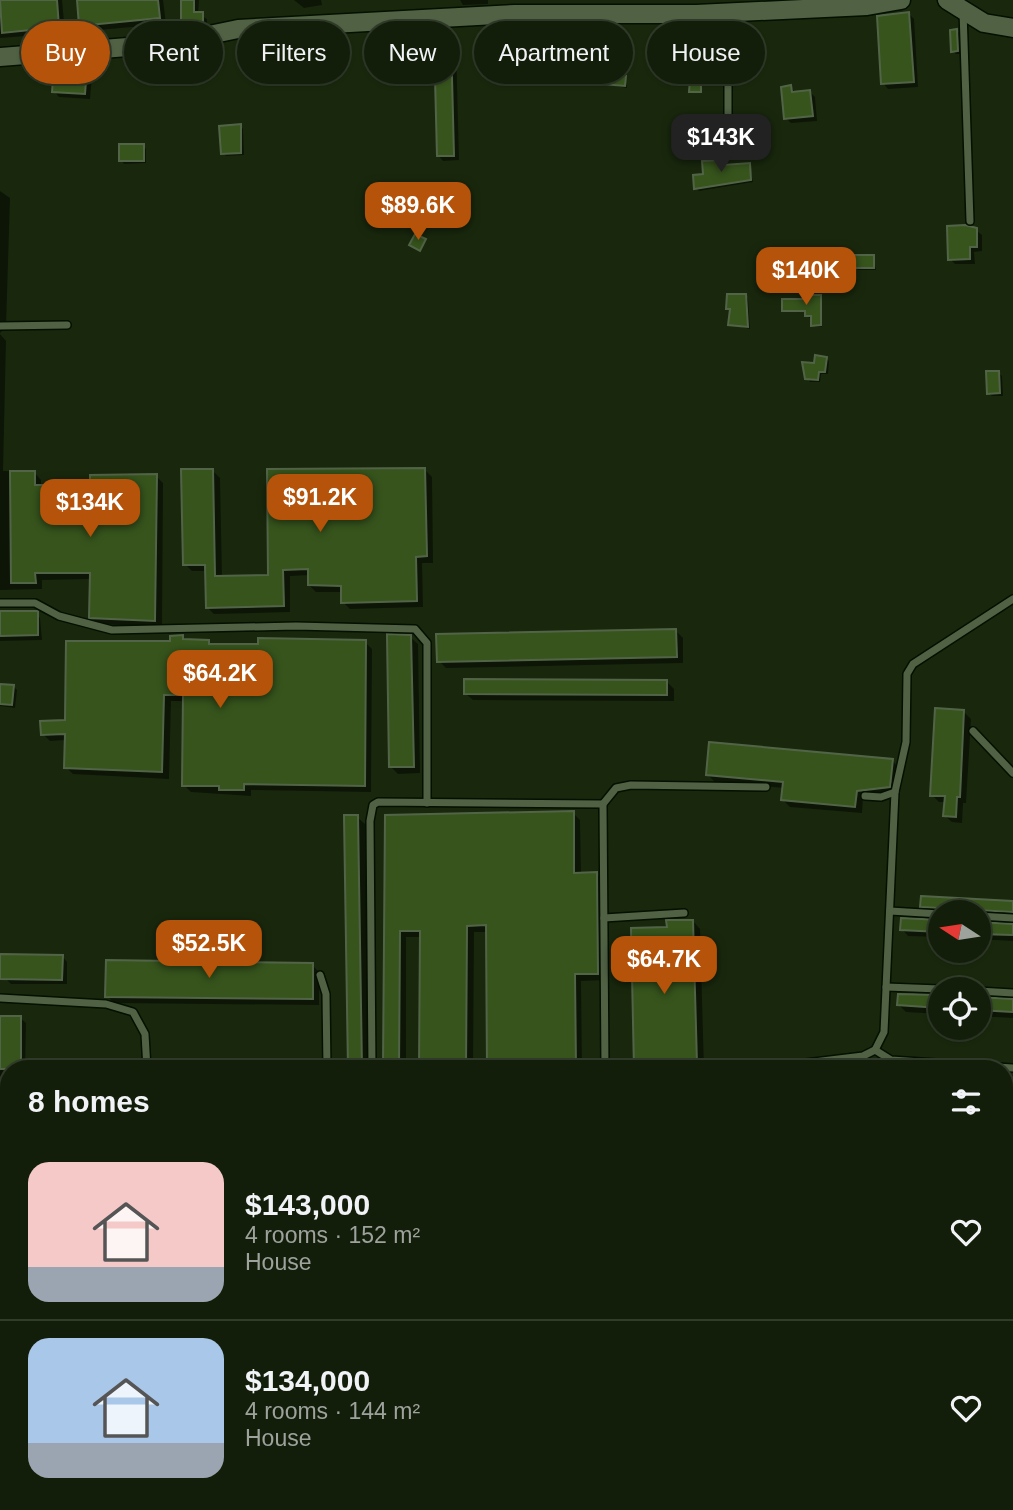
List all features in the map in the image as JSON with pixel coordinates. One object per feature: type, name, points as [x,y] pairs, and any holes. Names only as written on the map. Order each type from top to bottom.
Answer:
[{"type":"street","points":[[0,57],[166,44],[238,29],[475,15],[704,9],[728,12],[867,6],[901,0]]},
{"type":"street","points":[[963,6],[994,26],[1013,28]]},
{"type":"lane","points":[[963,6],[970,220]]},
{"type":"lane","points":[[713,154],[726,145],[728,132],[728,12]]},
{"type":"lane","points":[[0,326],[67,325]]},
{"type":"lane","points":[[830,1060],[863,1056],[875,1050],[884,1032],[895,792],[906,742],[907,674],[913,664],[1013,599]]},
{"type":"lane","points":[[0,603],[34,603],[59,616],[112,630],[296,626],[415,629],[427,643],[427,803]]},
{"type":"lane","points":[[973,731],[1013,773]]},
{"type":"lane","points":[[605,1060],[603,804],[616,788],[631,785],[766,787]]},
{"type":"lane","points":[[865,796],[881,797],[895,792]]},
{"type":"lane","points":[[372,1060],[371,810],[378,802],[603,804]]},
{"type":"lane","points":[[890,911],[928,913]]},
{"type":"lane","points":[[604,918],[684,913]]},
{"type":"lane","points":[[991,917],[1013,918]]},
{"type":"lane","points":[[320,975],[326,994],[327,1060]]},
{"type":"lane","points":[[886,987],[928,989]]},
{"type":"lane","points":[[991,992],[1013,993]]},
{"type":"lane","points":[[0,998],[106,1004],[133,1012],[145,1034],[146,1060]]},
{"type":"lane","points":[[875,1050],[891,1060]]},
{"type":"building","points":[[0,0],[57,0],[59,21],[21,21],[21,31],[2,33]]},
{"type":"building","points":[[77,0],[158,0],[160,18],[110,23],[79,21]]},
{"type":"building","points":[[181,0],[194,0],[194,12],[203,12],[203,21],[181,21]]},
{"type":"building","points":[[909,12],[914,82],[881,84],[877,16]]},
{"type":"building","points":[[957,29],[958,51],[951,52],[950,30]]},
{"type":"building","points":[[53,84],[86,84],[85,94],[52,92]]},
{"type":"building","points":[[435,84],[452,84],[454,156],[437,156]]},
{"type":"building","points":[[690,84],[701,84],[701,92],[689,92]]},
{"type":"building","points":[[791,85],[792,92],[810,90],[813,116],[784,119],[781,87]]},
{"type":"building","points":[[241,124],[241,153],[221,154],[219,126]]},
{"type":"building","points":[[119,144],[144,144],[144,161],[119,161]]},
{"type":"building","points":[[722,160],[723,165],[750,163],[751,180],[694,189],[693,175],[703,174],[702,161]]},
{"type":"building","points":[[965,225],[977,228],[977,247],[970,247],[970,259],[948,260],[947,226]]},
{"type":"building","points":[[415,234],[426,239],[420,251],[409,245]]},
{"type":"building","points":[[853,255],[874,255],[874,268],[853,268]]},
{"type":"building","points":[[727,294],[746,294],[748,327],[728,325],[730,309],[726,309]]},
{"type":"building","points":[[803,295],[821,295],[821,325],[811,326],[811,316],[805,316],[805,311],[782,311],[782,299],[803,299]]},
{"type":"building","points":[[815,355],[827,357],[825,372],[819,372],[818,380],[805,379],[802,362],[814,363]]},
{"type":"building","points":[[986,371],[999,371],[1000,393],[987,394]]},
{"type":"building","points":[[425,468],[427,556],[416,557],[417,601],[341,603],[341,586],[308,585],[308,569],[283,570],[284,606],[206,608],[205,565],[183,565],[181,469],[213,469],[215,576],[268,575],[267,469]]},
{"type":"building","points":[[10,471],[35,471],[35,485],[90,485],[90,475],[157,474],[155,621],[89,618],[90,573],[35,573],[36,583],[11,583]]},
{"type":"building","points":[[0,611],[38,611],[38,635],[0,636]]},
{"type":"building","points":[[676,629],[677,657],[437,662],[436,634]]},
{"type":"building","points":[[387,634],[411,635],[414,767],[389,767]]},
{"type":"building","points":[[183,635],[183,639],[209,640],[209,644],[258,644],[258,638],[366,640],[365,786],[244,784],[244,790],[219,790],[219,786],[182,786],[183,695],[164,695],[162,772],[64,768],[65,734],[41,735],[40,721],[65,720],[66,641],[170,641],[170,636]]},
{"type":"building","points":[[464,679],[667,680],[667,695],[464,694]]},
{"type":"building","points":[[0,684],[14,685],[12,705],[0,704]]},
{"type":"building","points":[[935,708],[964,710],[960,797],[957,797],[956,817],[943,816],[945,796],[930,796]]},
{"type":"building","points":[[709,742],[893,759],[890,787],[857,791],[855,807],[781,800],[783,782],[706,775]]},
{"type":"building","points":[[574,811],[574,873],[597,872],[598,974],[575,974],[576,1060],[487,1060],[486,925],[467,926],[466,1060],[419,1060],[420,931],[400,931],[399,1060],[383,1060],[385,815]]},
{"type":"building","points":[[344,815],[358,815],[362,1060],[348,1060]]},
{"type":"building","points":[[921,896],[1013,901],[1013,912],[991,911],[991,900],[928,900],[928,907],[920,907]]},
{"type":"building","points":[[901,918],[928,919],[928,931],[900,930]]},
{"type":"building","points":[[666,920],[693,920],[697,1060],[634,1060],[631,928],[667,927]]},
{"type":"building","points":[[991,923],[1013,924],[1013,935],[991,934]]},
{"type":"building","points":[[0,954],[63,955],[62,980],[0,979]]},
{"type":"building","points":[[106,960],[313,963],[313,999],[105,997]]},
{"type":"building","points":[[898,994],[928,995],[928,1007],[897,1005]]},
{"type":"building","points":[[991,998],[1013,999],[1013,1012],[991,1011]]},
{"type":"building","points":[[0,1016],[21,1016],[21,1060],[0,1060]]}]
